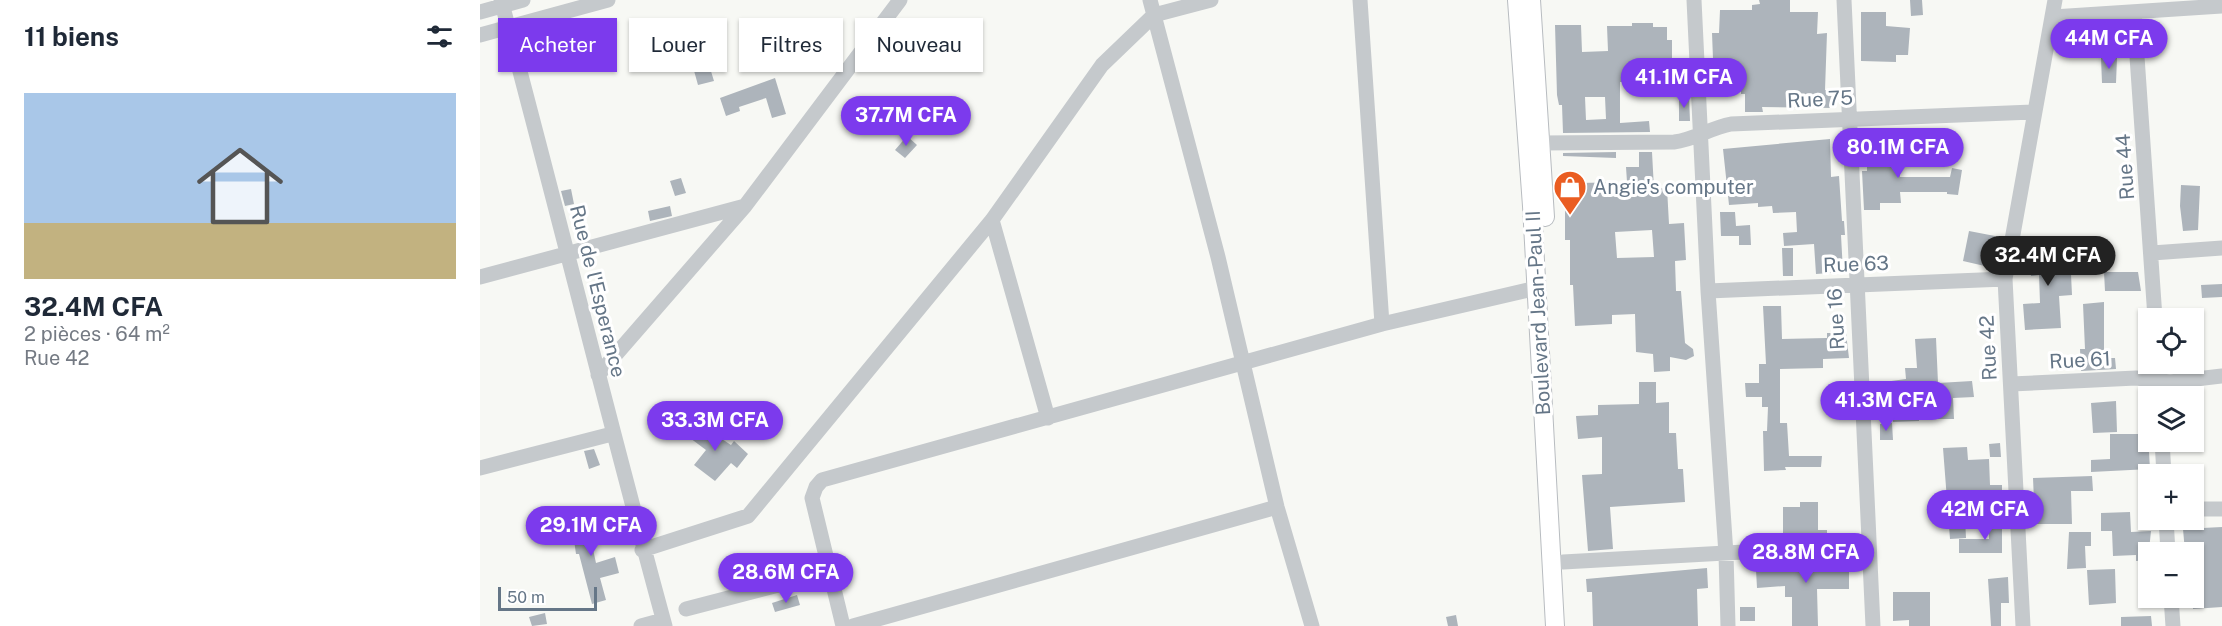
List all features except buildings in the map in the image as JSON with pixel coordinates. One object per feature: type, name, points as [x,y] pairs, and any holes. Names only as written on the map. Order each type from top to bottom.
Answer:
[{"type":"main road","name":"Boulevard Jean-Paul II","points":[[1517,0],[1537,288],[1555,626]]},
{"type":"main road","name":"Boulevard Jean-Paul II","points":[[1531,0],[1567,626]]},
{"type":"street","points":[[480,12],[502,3],[524,0]]},
{"type":"street","points":[[541,18],[608,0]]},
{"type":"street","points":[[598,375],[745,206],[900,0]]},
{"type":"street","points":[[642,550],[748,516],[992,220],[1102,65],[1152,8],[1211,0]]},
{"type":"street","points":[[1360,0],[1382,324]]},
{"type":"street","points":[[1694,0],[1708,291],[1726,554],[1728,626]]},
{"type":"street","name":"Rue 16","points":[[1844,0],[1873,626]]},
{"type":"street","name":"Rue 42","points":[[2023,626],[2005,279],[2033,112],[2055,0]]},
{"type":"street","name":"Rue de l'Esperance","points":[[502,3],[506,18]]},
{"type":"street","points":[[2053,17],[2222,6]]},
{"type":"street","points":[[1152,8],[1218,257],[1277,507],[1312,626]]},
{"type":"street","name":"Rue 44","points":[[2134,13],[2155,308]]},
{"type":"street","points":[[480,35],[498,30]]},
{"type":"street","name":"Rue de l'Esperance","points":[[520,72],[569,254],[642,550],[664,623]]},
{"type":"street","name":"Rue 75","points":[[1541,143],[1674,142],[1689,140],[1714,127],[1731,124],[2033,112]]},
{"type":"street","points":[[480,277],[745,206]]},
{"type":"street","points":[[992,220],[1048,418]]},
{"type":"street","points":[[2152,253],[2222,248]]},
{"type":"street","name":"Rue 63","points":[[1708,291],[2005,279]]},
{"type":"street","points":[[843,626],[812,498],[816,487],[822,480],[1382,324],[1537,288]]},
{"type":"street","points":[[2158,374],[2158,386]]},
{"type":"street","name":"Rue 61","points":[[2011,384],[2136,378],[2186,381],[2222,376]]},
{"type":"street","points":[[480,468],[612,434]]},
{"type":"street","points":[[852,626],[1277,507]]},
{"type":"street","points":[[2204,509],[2222,508]]},
{"type":"street","points":[[1563,562],[1868,545]]},
{"type":"street","points":[[686,609],[829,572]]},
{"type":"street","points":[[2172,608],[2173,626]]},
{"type":"street","points":[[641,626],[664,623]]},
{"type":"place","name":"Angie's computer","points":[[1570,216]]}]
